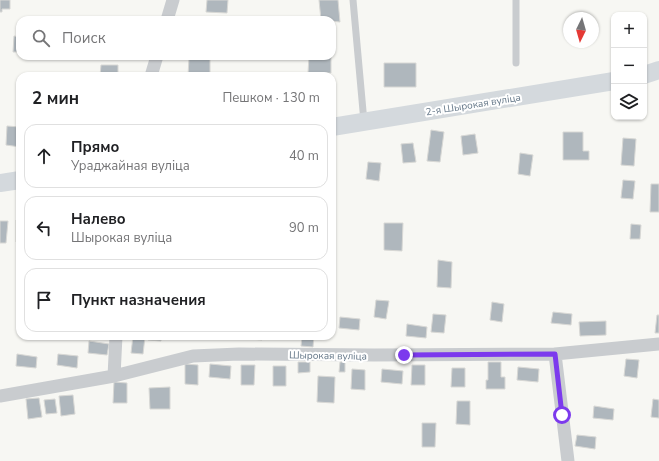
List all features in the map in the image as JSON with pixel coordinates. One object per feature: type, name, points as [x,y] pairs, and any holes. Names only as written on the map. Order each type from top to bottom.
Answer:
[{"type":"street","points":[[168,16],[173,0]]},
{"type":"street","points":[[152,72],[156,60]]},
{"type":"street","points":[[647,74],[659,70]]},
{"type":"street","name":"2-я Шырокая вуліца","points":[[336,126],[611,81]]},
{"type":"street","points":[[0,183],[16,181]]},
{"type":"street","points":[[114,376],[116,340]]},
{"type":"street","name":"Шырокая вуліца","points":[[0,396],[114,376],[193,356],[239,354],[555,354],[659,344]]},
{"type":"street","points":[[555,354],[568,461]]},
{"type":"lane","points":[[353,0],[364,122]]},
{"type":"lane","points":[[516,0],[516,63]]},
{"type":"building","points":[[0,0],[10,0],[10,9],[2,9],[2,12],[0,12]]},
{"type":"building","points":[[207,0],[228,0],[227,13],[206,12]]},
{"type":"building","points":[[319,0],[338,0],[340,22],[336,22],[336,16],[321,16]]},
{"type":"building","points":[[14,36],[16,36],[16,52],[13,52]]},
{"type":"building","points":[[189,60],[210,60],[210,72],[188,72]]},
{"type":"building","points":[[309,60],[331,60],[331,72],[308,72]]},
{"type":"building","points":[[384,63],[416,63],[416,87],[384,87]]},
{"type":"building","points":[[101,65],[118,65],[118,72],[100,72]]},
{"type":"building","points":[[7,126],[16,127],[16,146],[6,145]]},
{"type":"building","points":[[431,130],[444,132],[440,162],[427,161]]},
{"type":"building","points":[[563,132],[583,132],[583,151],[589,151],[589,160],[563,160]]},
{"type":"building","points":[[475,134],[478,153],[463,155],[461,136]]},
{"type":"building","points":[[623,138],[636,139],[634,166],[621,165]]},
{"type":"building","points":[[413,143],[416,162],[403,163],[401,144]]},
{"type":"building","points":[[520,153],[533,155],[530,176],[518,174]]},
{"type":"building","points":[[368,162],[381,163],[379,181],[366,179]]},
{"type":"building","points":[[623,180],[635,181],[633,199],[621,198]]},
{"type":"building","points":[[651,184],[659,184],[659,212],[650,212]]},
{"type":"building","points":[[0,221],[8,221],[6,243],[0,243]]},
{"type":"building","points":[[384,223],[403,223],[402,251],[384,250]]},
{"type":"building","points":[[631,224],[641,225],[640,239],[630,239]]},
{"type":"building","points":[[438,260],[452,262],[451,288],[437,287]]},
{"type":"building","points":[[376,300],[389,301],[386,319],[374,317]]},
{"type":"building","points":[[492,302],[504,304],[502,322],[490,320]]},
{"type":"building","points":[[553,312],[572,314],[571,325],[551,323]]},
{"type":"building","points":[[433,314],[446,315],[444,333],[431,332]]},
{"type":"building","points":[[657,315],[659,315],[659,333],[655,333]]},
{"type":"building","points":[[340,317],[360,319],[359,330],[339,328]]},
{"type":"building","points":[[606,321],[606,335],[580,336],[579,322]]},
{"type":"building","points":[[407,324],[427,327],[426,338],[406,336]]},
{"type":"building","points":[[133,340],[145,340],[143,354],[131,353]]},
{"type":"building","points":[[302,340],[314,340],[313,347],[301,346]]},
{"type":"building","points":[[89,341],[109,344],[107,355],[88,353]]},
{"type":"building","points":[[17,354],[37,357],[36,368],[16,366]]},
{"type":"building","points":[[58,354],[78,356],[77,368],[57,365]]},
{"type":"building","points":[[626,359],[639,360],[637,378],[624,376]]},
{"type":"building","points":[[298,362],[310,362],[310,372],[298,373]]},
{"type":"building","points":[[340,362],[345,362],[345,372],[339,372]]},
{"type":"building","points":[[488,362],[501,362],[501,377],[505,377],[505,389],[486,389],[486,380],[488,380]]},
{"type":"building","points":[[185,364],[198,365],[198,385],[185,384]]},
{"type":"building","points":[[210,364],[231,366],[230,379],[209,377]]},
{"type":"building","points":[[241,365],[255,365],[254,385],[241,385]]},
{"type":"building","points":[[412,365],[425,365],[425,385],[411,385]]},
{"type":"building","points":[[273,366],[286,366],[286,386],[273,386]]},
{"type":"building","points":[[518,367],[539,369],[538,382],[517,380]]},
{"type":"building","points":[[452,368],[465,368],[465,387],[451,387]]},
{"type":"building","points":[[352,369],[365,370],[365,390],[351,389]]},
{"type":"building","points":[[382,369],[403,371],[402,384],[381,382]]},
{"type":"building","points":[[318,376],[335,377],[334,403],[317,402]]},
{"type":"building","points":[[114,382],[127,383],[127,403],[113,403]]},
{"type":"building","points":[[170,387],[170,409],[150,409],[149,388]]},
{"type":"building","points":[[73,395],[75,414],[61,416],[59,396]]},
{"type":"building","points":[[39,398],[42,417],[28,419],[26,399]]},
{"type":"building","points":[[55,399],[57,413],[46,414],[44,400]]},
{"type":"building","points":[[653,399],[659,400],[659,418],[651,417]]},
{"type":"building","points":[[457,401],[470,401],[470,425],[456,424]]},
{"type":"building","points":[[594,406],[614,409],[613,420],[593,418]]},
{"type":"building","points":[[422,423],[436,423],[435,447],[422,447]]},
{"type":"building","points":[[577,435],[596,437],[595,449],[575,446]]},
{"type":"route","points":[[404,355],[555,354],[562,415]]}]
